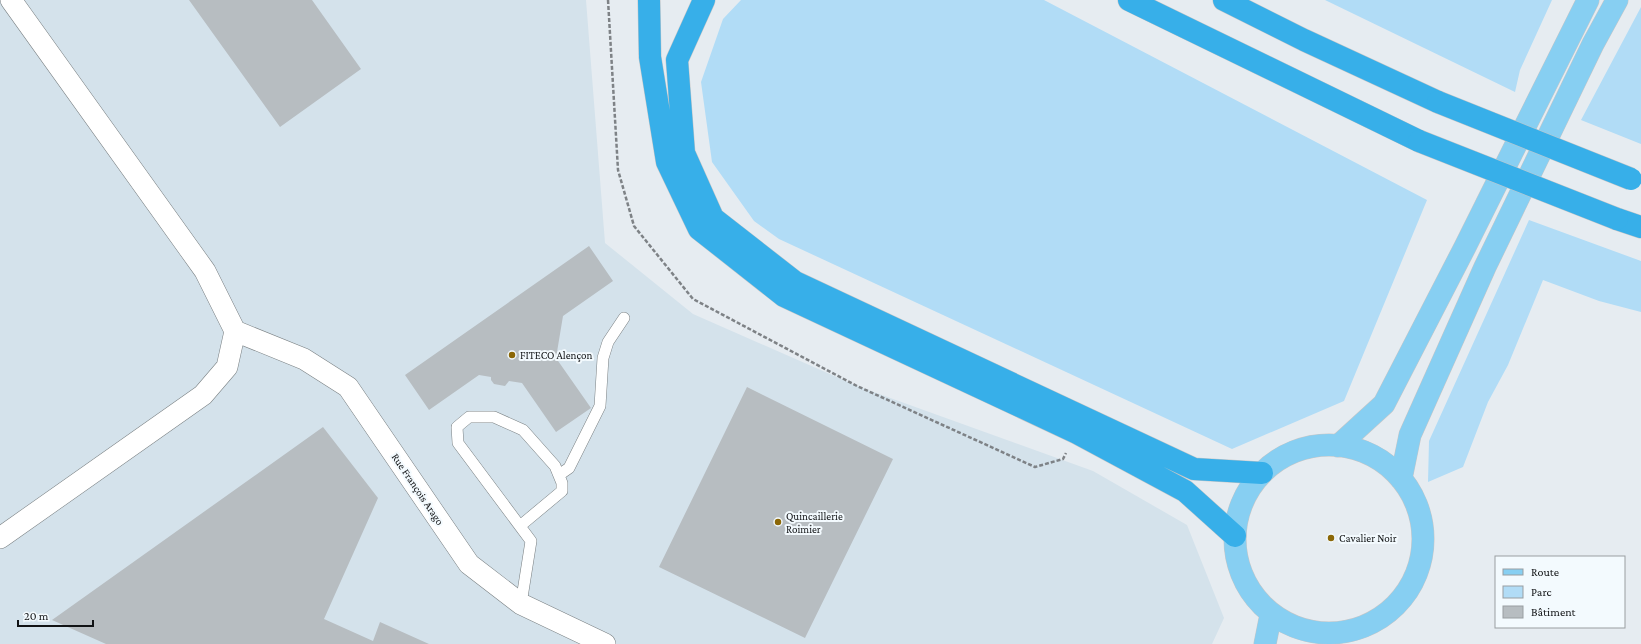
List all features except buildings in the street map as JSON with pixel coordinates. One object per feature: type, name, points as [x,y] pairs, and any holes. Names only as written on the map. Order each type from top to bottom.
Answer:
[{"type":"highway","points":[[649,0],[650,57],[667,162],[699,229],[784,296],[1076,433],[1185,491],[1234,536]]},
{"type":"highway","points":[[704,0],[677,60],[684,153],[713,218],[795,282],[1194,469],[1262,473]]},
{"type":"highway","points":[[1224,0],[1304,40],[1438,102],[1636,180]]},
{"type":"highway","points":[[1252,0],[1304,40]]},
{"type":"highway","points":[[1133,1],[1419,141],[1617,219],[1641,227]]},
{"type":"main road","points":[[1338,446],[1384,404],[1469,240],[1588,0]]},
{"type":"main road","points":[[1401,479],[1410,435],[1484,266],[1593,44],[1617,0]]},
{"type":"main road","points":[[1338,446],[1362,451],[1383,462],[1401,479],[1418,506],[1424,539],[1418,571],[1402,599],[1378,620],[1348,632],[1311,638],[1271,614],[1251,592],[1238,565],[1234,536],[1238,513],[1248,491],[1262,473],[1284,456],[1310,447],[1338,446]]},
{"type":"main road","points":[[1265,644],[1271,614]]},
{"type":"street","points":[[0,538],[203,396],[227,366],[235,331],[205,271],[11,0]]},
{"type":"street","name":"Rue François Arago","points":[[235,331],[304,359],[348,386],[469,564],[521,604],[605,644]]},
{"type":"lane","points":[[559,475],[569,468],[600,406],[602,358],[608,342],[624,318]]},
{"type":"lane","points":[[520,526],[562,491],[562,483],[555,466],[523,430],[494,418],[468,417],[457,427],[458,443],[531,541],[521,604]]},
{"type":"shaded area","points":[[0,0],[586,0],[605,243],[693,314],[857,386],[1093,471],[1187,525],[1224,618],[1212,644],[0,644]]},
{"type":"green space","points":[[741,0],[1044,0],[1427,200],[1344,401],[1232,449],[779,239],[754,221],[712,162],[701,82],[723,19]]},
{"type":"green space","points":[[1325,0],[1552,0],[1520,70],[1515,92]]},
{"type":"green space","points":[[1641,7],[1641,144],[1581,120]]},
{"type":"green space","points":[[1529,220],[1641,261],[1641,312],[1599,301],[1543,280],[1508,365],[1488,402],[1463,467],[1428,482],[1429,441]]},
{"type":"place","name":"FITECO Alençon","points":[[512,355]]},
{"type":"place","name":"Quincaillerie Roimier","points":[[778,522]]},
{"type":"place","name":"Cavalier Noir","points":[[1331,538]]}]
